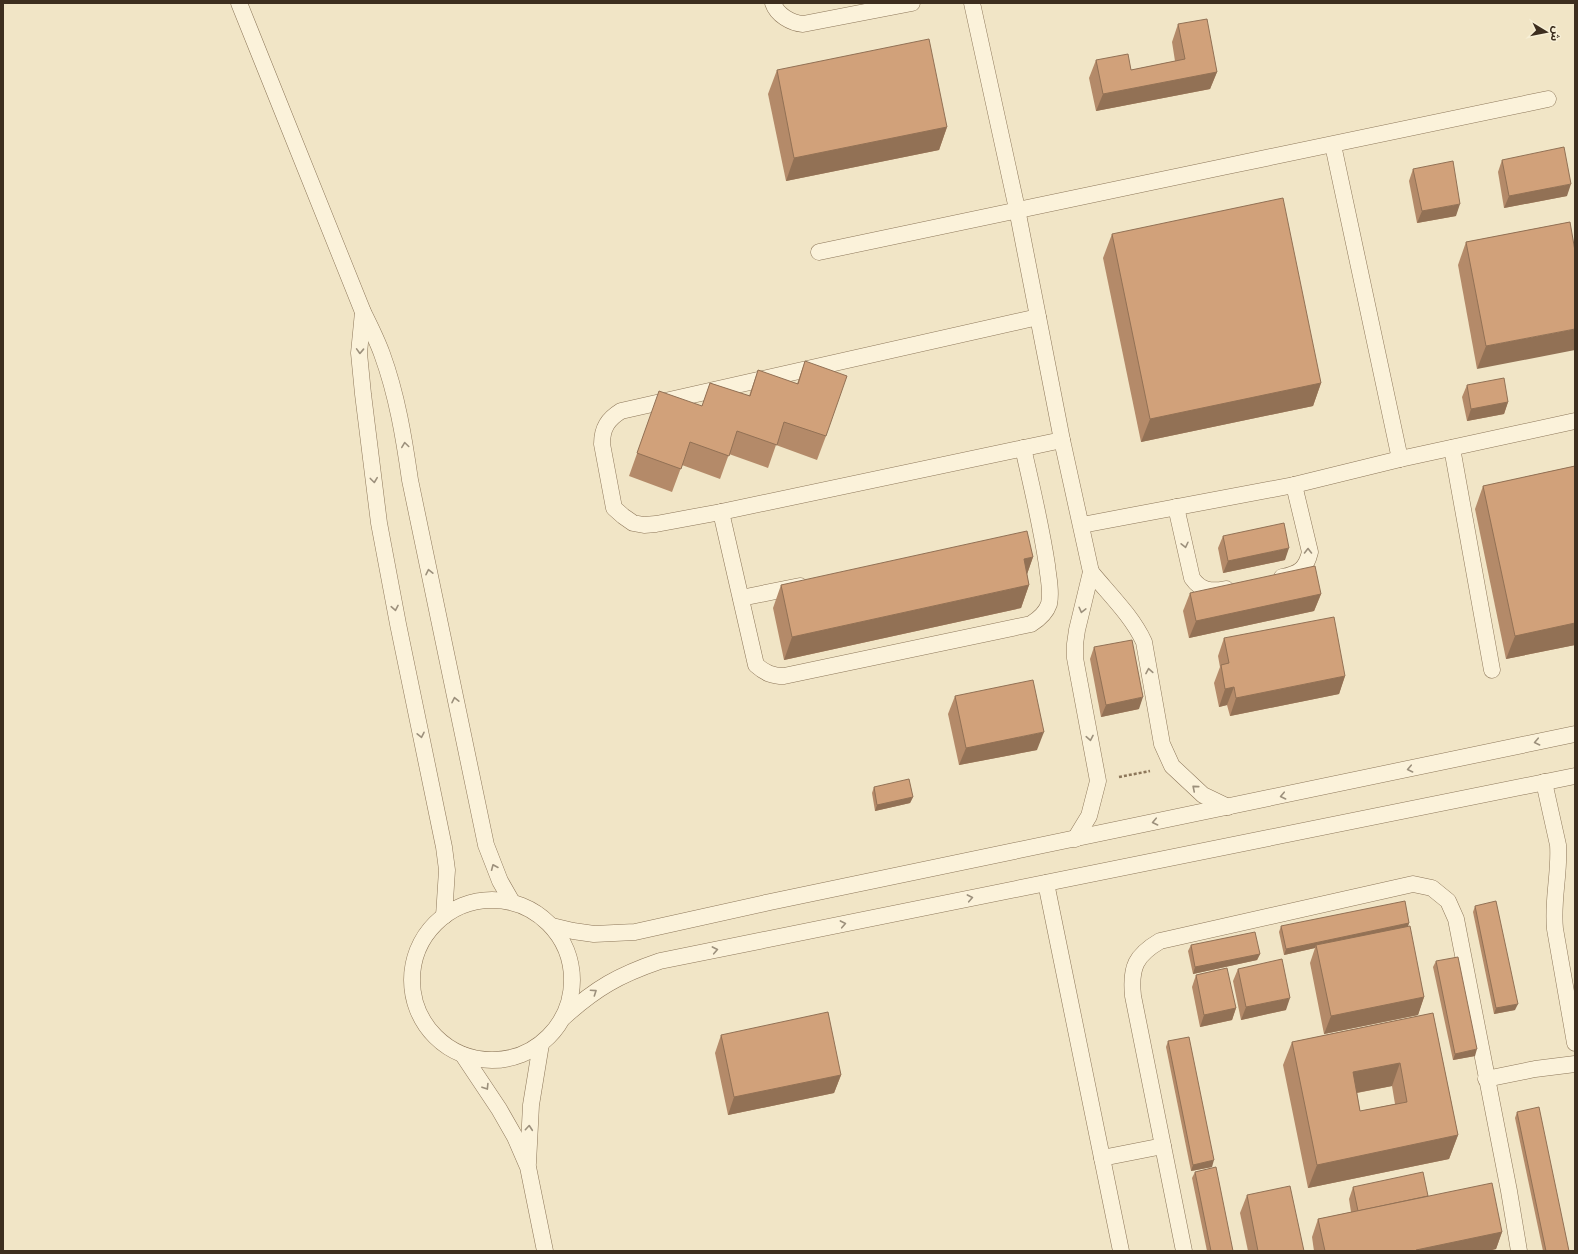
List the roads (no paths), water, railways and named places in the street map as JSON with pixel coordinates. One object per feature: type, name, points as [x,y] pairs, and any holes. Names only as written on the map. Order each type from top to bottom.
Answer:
[{"type":"lane","points":[[239,3],[363,312],[382,353],[404,437],[410,480],[486,846],[500,881],[512,902]]},
{"type":"lane","points":[[773,3],[774,8],[781,15],[796,23],[803,24],[912,3]]},
{"type":"lane","points":[[972,3],[1017,209],[1062,440],[1082,525],[1091,572],[1077,630],[1075,658],[1098,781],[1089,816],[1075,839]]},
{"type":"lane","points":[[819,252],[1017,209],[1332,145],[1548,99]]},
{"type":"lane","points":[[1332,145],[1400,459]]},
{"type":"lane","points":[[363,312],[359,353],[362,394],[387,572],[444,847],[446,878],[444,916]]},
{"type":"lane","points":[[1038,318],[621,411],[612,416],[606,424],[602,434],[602,444],[614,508],[633,522],[650,525],[721,512],[1062,440]]},
{"type":"lane","points":[[1082,525],[1176,506],[1294,485],[1400,459],[1575,421]]},
{"type":"lane","points":[[721,512],[756,665],[769,674],[784,676],[1031,624],[1045,613],[1049,604],[1050,592],[1035,538],[1023,448]]},
{"type":"lane","points":[[1452,448],[1492,670]]},
{"type":"lane","points":[[1264,581],[1295,574],[1302,569],[1308,561],[1310,552],[1294,485]]},
{"type":"lane","points":[[1176,506],[1192,578],[1196,584],[1203,589],[1211,591],[1242,585]]},
{"type":"lane","points":[[1091,572],[1130,619],[1144,642],[1162,744],[1172,766],[1203,795],[1228,807]]},
{"type":"lane","points":[[741,598],[811,584]]},
{"type":"lane","points":[[552,926],[594,934],[635,932],[770,902],[1575,734]]},
{"type":"lane","points":[[564,1017],[571,994],[572,970],[568,954],[562,940],[552,926],[541,916],[527,907],[512,902],[494,899],[476,901],[459,907],[444,916],[432,928],[422,942],[416,957],[413,974],[413,991],[417,1008],[425,1023],[435,1036],[448,1047],[463,1055],[479,1059],[495,1060],[512,1058],[527,1053],[541,1044],[554,1032],[564,1017],[585,998],[608,982],[634,970],[660,961],[1575,776]]},
{"type":"lane","points":[[1544,782],[1558,845],[1559,855],[1553,911],[1575,1043]]},
{"type":"lane","points":[[1046,883],[1121,1251]]},
{"type":"lane","points":[[1184,1251],[1133,996],[1131,979],[1136,963],[1146,949],[1160,941],[1413,884],[1432,888],[1448,901],[1456,919],[1509,1191],[1519,1251]]},
{"type":"lane","points":[[528,1167],[531,1105],[541,1044]]},
{"type":"lane","points":[[463,1055],[482,1081],[499,1109],[515,1137],[528,1167],[545,1251]]},
{"type":"lane","points":[[1486,1079],[1535,1069],[1575,1064]]},
{"type":"lane","points":[[1102,1158],[1163,1146]]}]
